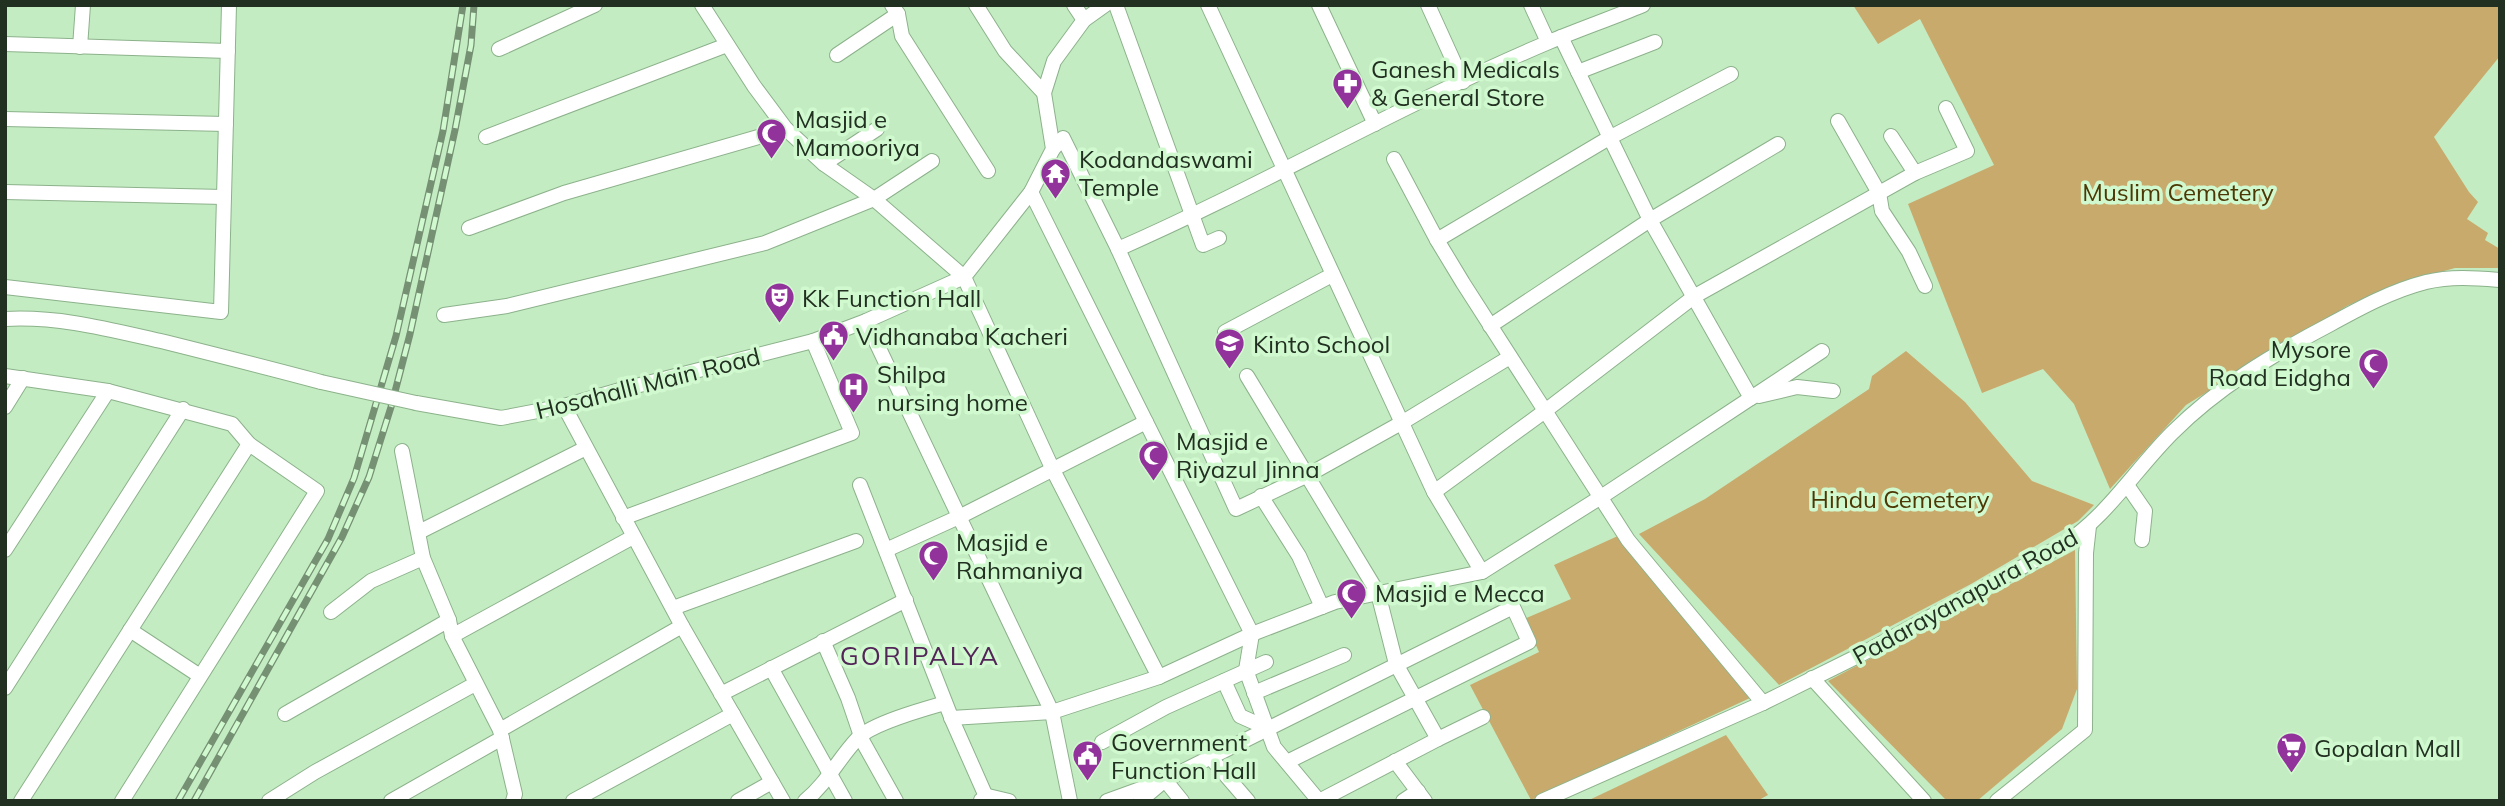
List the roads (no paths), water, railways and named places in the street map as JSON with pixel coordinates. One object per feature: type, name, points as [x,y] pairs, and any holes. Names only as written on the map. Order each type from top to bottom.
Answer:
[{"type":"street","points":[[80,47],[83,5]]},
{"type":"street","points":[[5,287],[221,312],[229,5]]},
{"type":"street","points":[[499,49],[595,5]]},
{"type":"street","points":[[702,5],[786,129],[824,164],[873,199],[964,277],[1053,470],[1159,677]]},
{"type":"street","points":[[976,5],[1005,51],[1044,93]]},
{"type":"street","points":[[1074,5],[1084,20]]},
{"type":"street","points":[[1053,149],[1044,93],[1054,61],[1084,20],[1105,5]]},
{"type":"street","points":[[1116,5],[1203,245],[1219,238]]},
{"type":"street","points":[[1208,5],[1434,492],[1482,572]]},
{"type":"street","points":[[1319,5],[1376,124]]},
{"type":"street","points":[[1428,5],[1463,82]]},
{"type":"street","points":[[1531,5],[1578,72],[1650,219],[1751,398]]},
{"type":"street","points":[[1118,249],[1463,82],[1622,9],[1643,5]]},
{"type":"street","points":[[837,55],[895,10],[902,36],[988,171]]},
{"type":"street","points":[[1578,72],[1655,42]]},
{"type":"street","points":[[5,44],[228,51]]},
{"type":"street","points":[[486,137],[727,45]]},
{"type":"street","points":[[1437,240],[1609,138],[1731,74]]},
{"type":"street","points":[[1434,492],[1695,296],[1915,173],[1966,151],[1946,108]]},
{"type":"street","points":[[5,118],[226,124]]},
{"type":"street","points":[[1838,121],[1879,193],[1882,211],[1905,244],[1925,286]]},
{"type":"street","points":[[469,228],[564,193],[786,129]]},
{"type":"street","points":[[824,164],[877,129]]},
{"type":"street","points":[[1891,136],[1915,173]]},
{"type":"street","points":[[1053,149],[1062,138],[1118,249],[1236,509],[1308,475],[1403,422],[1510,357]]},
{"type":"street","points":[[1490,326],[1650,219],[1779,144]]},
{"type":"street","name":"Hosahalli Main Road","points":[[5,319],[46,318],[89,324],[321,382],[500,418],[564,406],[813,341],[866,321],[964,277],[1031,192],[1053,149]]},
{"type":"street","points":[[1394,159],[1437,240],[1628,541],[1763,702]]},
{"type":"street","points":[[444,315],[507,306],[765,243],[873,199],[932,161]]},
{"type":"street","points":[[5,192],[224,197]]},
{"type":"street","points":[[1031,192],[1252,634],[1246,670],[1274,747],[1319,801],[1483,717]]},
{"type":"street","points":[[1224,332],[1332,275]]},
{"type":"street","name":"Padarayanapura Road","points":[[1542,801],[1812,678],[1965,600],[2061,546],[2090,526],[2172,433],[2215,395],[2293,344],[2371,302],[2400,290],[2451,278],[2500,280]]},
{"type":"street","points":[[866,321],[1052,712],[1070,801]]},
{"type":"street","points":[[623,518],[852,433],[813,341]]},
{"type":"street","points":[[951,718],[1052,712],[1159,677],[1252,634],[1335,602],[1482,572],[1822,351]]},
{"type":"street","points":[[5,376],[108,391],[232,424],[249,444],[317,491],[122,801]]},
{"type":"street","points":[[1247,376],[1378,593],[1396,664],[1438,739]]},
{"type":"street","points":[[5,407],[23,377]]},
{"type":"street","points":[[1751,398],[1797,387],[1833,391]]},
{"type":"street","points":[[5,550],[108,391]]},
{"type":"street","points":[[564,406],[682,626],[783,801]]},
{"type":"street","points":[[5,688],[183,409]]},
{"type":"street","points":[[886,550],[961,516],[1146,422]]},
{"type":"street","points":[[20,801],[249,444]]},
{"type":"street","points":[[419,532],[586,448]]},
{"type":"street","points":[[402,451],[423,558],[449,620],[452,636],[501,734],[515,794],[513,801]]},
{"type":"street","points":[[860,485],[985,799],[1009,801]]},
{"type":"street","points":[[2127,485],[2145,511],[2142,540]]},
{"type":"street","points":[[1261,496],[1299,556],[1322,607]]},
{"type":"street","points":[[1997,801],[2085,730],[2086,553],[2090,526]]},
{"type":"street","points":[[452,636],[633,537]]},
{"type":"street","points":[[673,608],[856,541]]},
{"type":"street","points":[[331,612],[372,581],[423,558]]},
{"type":"street","points":[[721,694],[906,600]]},
{"type":"street","points":[[1107,801],[1165,780],[1513,607],[1529,642],[1287,762]]},
{"type":"street","points":[[285,714],[449,620]]},
{"type":"street","points":[[391,801],[682,626]]},
{"type":"street","points":[[130,630],[200,676]]},
{"type":"street","points":[[823,641],[861,735],[896,801]]},
{"type":"street","points":[[1254,693],[1344,655]]},
{"type":"street","points":[[1102,742],[1166,707],[1266,662]]},
{"type":"street","points":[[771,668],[845,801]]},
{"type":"street","points":[[1812,678],[1923,801]]},
{"type":"street","points":[[1224,681],[1240,716],[1266,728]]},
{"type":"street","points":[[269,801],[315,772],[475,684]]},
{"type":"street","points":[[805,801],[831,775],[861,735],[910,713],[945,703]]},
{"type":"street","points":[[573,801],[733,714]]},
{"type":"street","points":[[1210,757],[1248,801]]},
{"type":"street","points":[[1395,761],[1421,796],[1403,801]]},
{"type":"street","points":[[1140,801],[1165,780]]},
{"type":"street","points":[[1165,780],[1182,801]]},
{"type":"street","points":[[738,801],[772,782]]},
{"type":"railway","points":[[178,801],[328,539],[354,478],[396,336],[443,131],[463,5]]},
{"type":"railway","points":[[194,801],[342,537],[369,477],[410,334],[455,130],[471,45],[474,5]]},
{"type":"place","name":"Ganesh Medicals & General Store","points":[[1348,110]]},
{"type":"place","name":"Masjid e Mamooriya","points":[[772,160]]},
{"type":"place","name":"Kodandaswami Temple","points":[[1056,200]]},
{"type":"place","name":"Kk Function Hall","points":[[779,325]]},
{"type":"place","name":"Vidhanaba Kacheri","points":[[833,363]]},
{"type":"place","name":"Kinto School","points":[[1230,371]]},
{"type":"place","name":"Mysore Road Eidgha","points":[[2374,390]]},
{"type":"place","name":"Shilpa nursing home","points":[[854,415]]},
{"type":"place","name":"Masjid e Riyazul Jinna","points":[[1153,482]]},
{"type":"place","name":"Masjid e Rahmaniya","points":[[933,583]]},
{"type":"place","name":"Masjid e Mecca","points":[[1352,620]]},
{"type":"place","name":"Gopalan Mall","points":[[2291,775]]},
{"type":"place","name":"Government Function Hall","points":[[1088,783]]},
{"type":"district","name":"GORIPALYA","points":[[920,655]]},
{"type":"park label","name":"Muslim Cemetery","points":[[2178,192]]},
{"type":"park label","name":"Hindu Cemetery","points":[[1900,499]]}]
